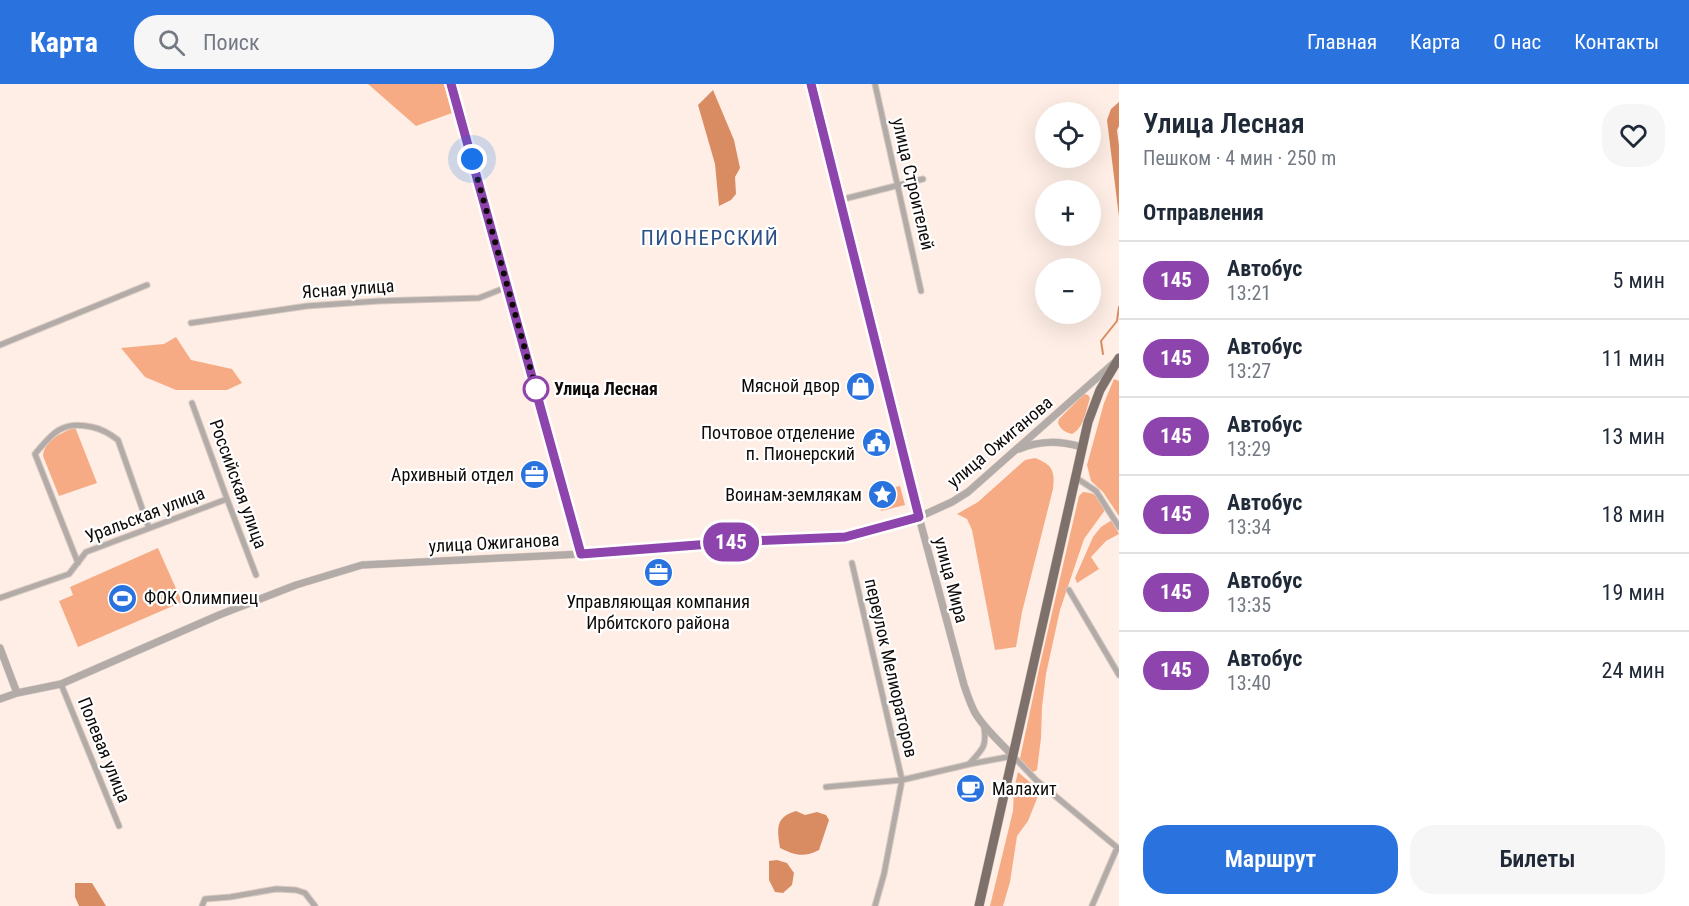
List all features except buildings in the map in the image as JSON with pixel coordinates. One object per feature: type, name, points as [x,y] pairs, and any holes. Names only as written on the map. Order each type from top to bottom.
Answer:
[{"type":"main road","points":[[979,906],[1082,447],[1093,406],[1107,375],[1118,359]]},
{"type":"street","points":[[451,84],[581,554]]},
{"type":"street","name":"улица Мира","points":[[811,84],[919,517],[964,686],[972,706],[984,725],[1013,756]]},
{"type":"street","name":"улица Строителей","points":[[875,84],[921,291]]},
{"type":"street","points":[[840,200],[923,179]]},
{"type":"street","points":[[0,345],[147,285]]},
{"type":"street","name":"Ясная улица","points":[[190,323],[307,306],[479,298],[507,286]]},
{"type":"street","name":"улица Ожиганова","points":[[0,699],[61,684],[296,585],[363,565],[845,537],[919,517],[968,492],[1118,359]]},
{"type":"street","name":"Российская улица","points":[[192,403],[256,574]]},
{"type":"street","name":"Уральская улица","points":[[78,563],[35,454],[48,437],[70,424],[82,424],[108,431],[118,440],[149,528]]},
{"type":"street","points":[[1014,451],[1030,444],[1048,441],[1066,442],[1082,447]]},
{"type":"street","points":[[1075,477],[1096,491],[1119,527]]},
{"type":"street","name":"Уральская улица","points":[[0,598],[69,574],[86,552],[227,499]]},
{"type":"street","name":"переулок Мелиораторов","points":[[852,562],[902,780]]},
{"type":"street","points":[[1069,590],[1119,675]]},
{"type":"street","points":[[0,648],[17,693]]},
{"type":"street","name":"Полевая улица","points":[[61,684],[119,826]]},
{"type":"street","points":[[970,764],[983,750],[986,740],[984,725]]},
{"type":"street","points":[[826,787],[902,780],[1013,756],[1036,780],[1118,849],[1092,906]]},
{"type":"street","points":[[875,906],[884,874],[902,780]]},
{"type":"street","points":[[202,906],[205,899],[276,889],[296,890],[304,893],[315,906]]},
{"type":"shaded area","points":[[368,84],[444,84],[452,113],[416,126]]},
{"type":"shaded area","points":[[713,90],[734,140],[740,168],[735,177],[736,194],[731,200],[719,206],[715,164],[698,105]]},
{"type":"shaded area","points":[[1119,102],[1117,130],[1119,217],[1107,120],[1111,109]]},
{"type":"shaded area","points":[[176,337],[191,360],[232,369],[242,383],[227,390],[176,390],[145,377],[121,348],[164,344]]},
{"type":"shaded area","points":[[1114,379],[1119,381],[1119,516],[1103,492],[1091,481],[1087,465],[1104,403]]},
{"type":"shaded area","points":[[1084,394],[1090,398],[1086,413],[1079,428],[1072,434],[1062,429],[1058,423],[1059,419]]},
{"type":"shaded area","points":[[75,427],[97,483],[59,496],[43,456],[44,450],[54,438]]},
{"type":"shaded area","points":[[1035,458],[1052,469],[1053,489],[1022,612],[1016,647],[995,650],[972,530],[967,519],[957,514],[978,502],[1025,460]]},
{"type":"shaded area","points":[[900,486],[905,505],[881,511],[876,492]]},
{"type":"shaded area","points":[[1083,492],[1097,497],[1105,510],[1084,539],[1060,610],[1046,674],[1037,770],[1033,772],[1019,763],[1079,496]]},
{"type":"shaded area","points":[[1112,520],[1119,534],[1106,541],[1091,557],[1099,569],[1077,583],[1075,578],[1093,537],[1101,527]]},
{"type":"shaded area","name":"ФОК Олимпиец","points":[[158,548],[182,602],[78,647],[59,601],[73,595],[70,587]]},
{"type":"shaded area","points":[[1018,772],[1040,791],[1028,821],[1017,836],[1010,882],[1003,906],[990,906],[1013,811],[1014,789]]},
{"type":"shaded area","points":[[796,811],[805,815],[817,812],[826,815],[829,820],[819,850],[799,855],[780,848],[778,830],[781,820]]},
{"type":"shaded area","points":[[777,860],[787,863],[794,873],[792,885],[783,893],[775,892],[769,880],[769,861]]},
{"type":"shaded area","points":[[75,883],[92,883],[106,906],[79,906],[75,897]]},
{"type":"waterway","points":[[1103,354],[1101,341],[1117,321],[1119,307]]},
{"type":"bus line","name":"145","points":[[451,84],[581,554],[749,541],[845,537],[919,517],[811,84]]},
{"type":"place","name":"Мясной двор","points":[[861,386]]},
{"type":"place","name":"Улица Лесная","points":[[536,389]]},
{"type":"place","name":"Почтовое отделение п. Пионерский","points":[[876,443]]},
{"type":"place","name":"Архивный отдел","points":[[535,475]]},
{"type":"place","name":"Воинам-землякам","points":[[883,495]]},
{"type":"place","name":"Управляющая компания Ирбитского района","points":[[658,573]]},
{"type":"place","name":"ФОК Олимпиец","points":[[123,598]]},
{"type":"place","name":"Малахит","points":[[971,789]]},
{"type":"district","name":"ПИОНЕРСКИЙ","points":[[710,238]]},
{"type":"route","points":[[472,159],[536,389]]}]
